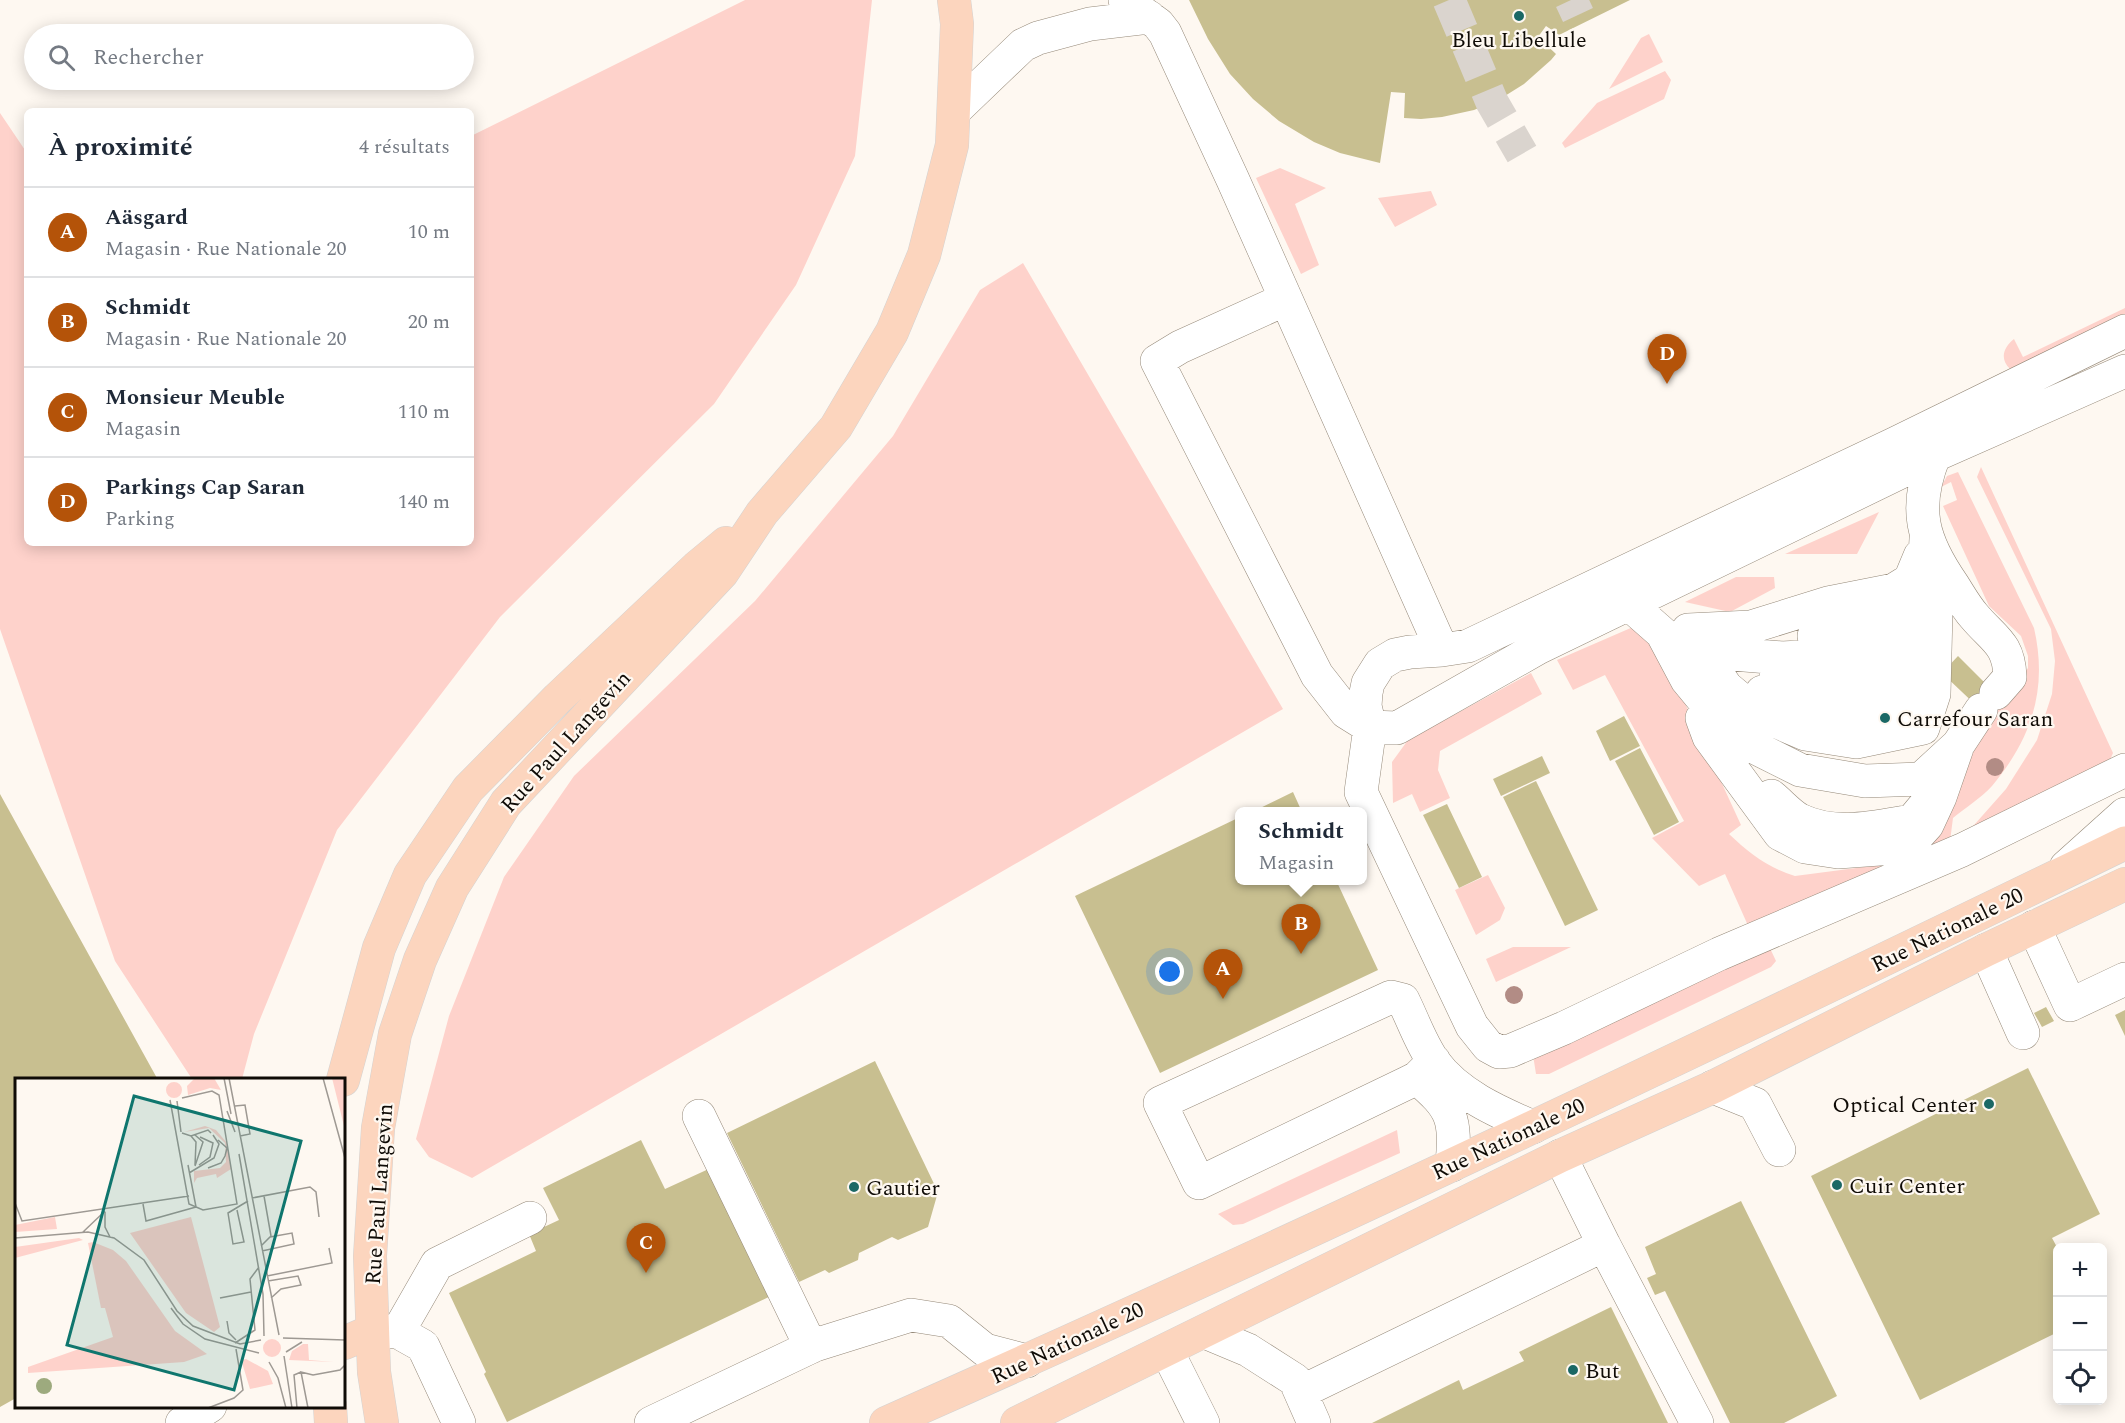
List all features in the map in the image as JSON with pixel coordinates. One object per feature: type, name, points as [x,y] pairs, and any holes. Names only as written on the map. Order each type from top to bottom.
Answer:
[{"type":"main road","name":"Rue Paul Langevin","points":[[382,1423],[371,1335],[370,1256],[378,1128],[395,1034],[420,960],[452,888],[506,803],[722,573],[762,513],[836,427],[892,332],[924,255],[952,145],[957,24],[954,0]]},
{"type":"main road","name":"Rue Paul Langevin","points":[[344,1078],[379,948],[410,875],[468,789],[558,698],[696,567],[762,513]]},
{"type":"main road","name":"Rue Nationale 20","points":[[886,1423],[1027,1361],[1452,1165],[2125,843]]},
{"type":"main road","name":"Rue Nationale 20","points":[[1017,1423],[1560,1156],[1713,1087],[1986,950],[2125,884]]},
{"type":"main road","points":[[330,1408],[331,1423]]},
{"type":"lane","points":[[954,111],[1023,45],[1038,38],[1090,24],[1139,6],[1165,33],[1442,650]]},
{"type":"lane","points":[[1286,299],[1180,346],[1157,361],[1317,675],[1346,712],[1370,728],[1397,728],[1538,648],[1934,456],[2125,371]]},
{"type":"lane","points":[[2125,331],[1468,646],[1395,655],[1380,664],[1368,683],[1366,693],[1365,706],[1370,728],[1361,792],[1472,1026],[1488,1046],[1499,1052],[1510,1051],[1564,1029],[1719,954],[1962,850],[2125,770]]},
{"type":"lane","points":[[1688,630],[1726,687],[1757,712],[1805,735],[1856,742],[1923,728],[1934,694],[1936,618],[1933,552],[1922,501],[1925,479],[1934,456]]},
{"type":"lane","points":[[1639,599],[1662,633],[1687,680],[1780,834],[1805,847],[1838,852],[1907,847],[1927,825],[1948,762],[1988,702],[2010,677],[2010,664],[1999,641],[1975,617],[1933,552]]},
{"type":"lane","points":[[1688,630],[1751,627],[1828,603],[1894,590],[1910,580],[1933,552]]},
{"type":"lane","points":[[1639,599],[1720,652],[1770,674],[1858,683],[1918,673],[1930,649],[1936,618]]},
{"type":"lane","points":[[1721,737],[1800,770],[1865,781],[1920,779],[1948,762]]},
{"type":"lane","points":[[2054,877],[2125,814]]},
{"type":"lane","points":[[2034,927],[2070,1005],[2125,979]]},
{"type":"lane","points":[[1986,950],[2023,1033]]},
{"type":"lane","points":[[1425,1070],[1199,1183],[1160,1103],[1391,997],[1403,1000],[1425,1070],[1452,1119],[1455,1134],[1452,1165]]},
{"type":"lane","points":[[1425,1070],[1454,1083],[1500,1113],[1533,1127]]},
{"type":"lane","points":[[1713,1087],[1755,1104],[1779,1150]]},
{"type":"lane","points":[[699,1116],[811,1347]]},
{"type":"lane","points":[[1560,1156],[1697,1423]]},
{"type":"lane","points":[[371,1335],[437,1264],[530,1218]]},
{"type":"lane","points":[[1301,1392],[1604,1245]]},
{"type":"lane","points":[[651,1423],[811,1347],[911,1315],[949,1321],[985,1350],[1027,1361]]},
{"type":"lane","points":[[1205,1332],[1248,1350],[1295,1380],[1314,1423]]},
{"type":"lane","points":[[371,1335],[423,1346],[459,1423]]},
{"type":"lane","points":[[1167,1351],[1203,1423]]},
{"type":"lane","points":[[182,1423],[208,1408]]},
{"type":"shaded area","points":[[745,0],[872,0],[855,156],[796,285],[714,404],[500,617],[337,830],[254,1034],[242,1078],[191,1078],[115,961],[0,629],[0,113],[24,149],[24,546],[474,546],[474,135]]},
{"type":"shaded area","points":[[1649,34],[1663,62],[1609,89],[1641,38]]},
{"type":"shaded area","points":[[1665,71],[1671,80],[1664,99],[1565,148],[1562,143],[1597,103]]},
{"type":"shaded area","points":[[1280,168],[1326,188],[1295,204],[1319,265],[1301,274],[1256,178]]},
{"type":"shaded area","points":[[1431,191],[1437,205],[1395,227],[1378,198]]},
{"type":"shaded area","points":[[1023,263],[1283,709],[472,1178],[429,1157],[416,1139],[449,1016],[504,877],[574,776],[755,601],[893,436],[980,290]]},
{"type":"shaded area","points":[[2125,308],[2125,318],[2010,369],[2005,361],[2005,349],[2014,339],[2023,357]]},
{"type":"shaded area","points":[[1981,467],[2113,753],[2106,769],[1967,833],[2006,789],[2037,740],[2052,694],[2055,661],[2051,629],[1977,477]]},
{"type":"shaded area","points":[[1958,472],[2034,628],[2039,672],[2033,712],[2027,731],[2006,768],[1992,786],[1953,818],[1950,841],[1750,930],[1725,874],[1699,886],[1652,838],[1684,821],[1605,675],[1573,690],[1557,660],[1633,627],[1655,638],[1741,825],[1729,834],[1752,854],[1768,864],[1795,876],[1902,862],[1945,827],[1942,824],[1969,737],[2003,701],[2028,668],[2028,656],[2021,636],[1989,606],[1943,506],[1957,500],[1951,482],[1941,487],[1947,476]]},
{"type":"shaded area","points":[[1879,512],[1857,554],[1785,554]]},
{"type":"shaded area","points":[[1736,577],[1774,577],[1775,588],[1730,612],[1685,602]]},
{"type":"shaded area","points":[[1531,673],[1542,694],[1440,751],[1438,770],[1450,798],[1420,812],[1412,794],[1393,803],[1392,762],[1408,740]]},
{"type":"shaded area","points":[[1488,875],[1505,908],[1500,920],[1476,935],[1455,890]]},
{"type":"shaded area","points":[[1768,944],[1776,961],[1771,967],[1549,1074],[1536,1074],[1533,1055]]},
{"type":"shaded area","points":[[1513,947],[1571,947],[1496,982],[1486,959]]},
{"type":"shaded area","points":[[1397,1130],[1400,1153],[1243,1224],[1233,1225],[1218,1214]]},
{"type":"building","points":[[1189,0],[1630,0],[1559,35],[1546,26],[1538,37],[1556,54],[1551,60],[1524,84],[1500,99],[1474,110],[1442,117],[1404,118],[1405,93],[1391,92],[1380,163],[1340,153],[1314,142],[1279,121],[1253,99],[1230,74],[1208,39]]},
{"type":"building","points":[[1958,656],[2003,701],[1981,710],[1942,673]]},
{"type":"building","points":[[1624,716],[1640,746],[1610,761],[1596,731]]},
{"type":"building","points":[[1640,748],[1679,822],[1654,835],[1615,761]]},
{"type":"building","points":[[1542,756],[1550,773],[1501,796],[1493,779]]},
{"type":"building","points":[[1536,781],[1598,910],[1565,926],[1503,797]]},
{"type":"building","points":[[1293,792],[1300,807],[1262,807]]},
{"type":"building","points":[[0,794],[157,1078],[15,1078],[15,1399],[0,1407]]},
{"type":"building","points":[[1447,804],[1482,877],[1459,888],[1423,815]]},
{"type":"building","points":[[1235,819],[1235,885],[1338,885],[1378,970],[1160,1073],[1075,896]]},
{"type":"building","points":[[2046,1007],[2054,1021],[2042,1027],[2034,1013]]},
{"type":"building","points":[[2125,1010],[2125,1036],[2115,1015]]},
{"type":"building","points":[[875,1061],[938,1192],[928,1227],[898,1240],[892,1237],[859,1253],[858,1260],[829,1273],[825,1270],[799,1282],[727,1133]]},
{"type":"building","points":[[2028,1068],[2100,1214],[2052,1238],[2055,1243],[2053,1334],[1920,1400],[1811,1176]]},
{"type":"building","points":[[641,1140],[665,1189],[713,1167],[775,1294],[507,1422],[449,1293],[536,1251],[529,1234],[559,1220],[543,1188]]},
{"type":"building","points":[[1741,1201],[1837,1396],[1784,1423],[1730,1423],[1665,1291],[1655,1295],[1647,1278],[1656,1274],[1645,1247]]},
{"type":"building","name":"But","points":[[1611,1307],[1668,1423],[1372,1423],[1459,1380],[1463,1390],[1524,1361],[1519,1352]]},
{"type":"tunnel","points":[[1449,0],[1492,102],[1522,154]]},
{"type":"tunnel","points":[[1571,0],[1578,15]]},
{"type":"place","name":"Bleu Libellule","points":[[1519,16]]},
{"type":"place","name":"Parkings Cap Saran","points":[[1667,384]]},
{"type":"place","name":"Carrefour Saran","points":[[1885,718]]},
{"type":"place","name":"Schmidt","points":[[1301,954]]},
{"type":"place","name":"Aäsgard","points":[[1223,999]]},
{"type":"place","name":"Optical Center","points":[[1989,1104]]},
{"type":"place","name":"Cuir Center","points":[[1837,1185]]},
{"type":"place","name":"Gautier","points":[[854,1187]]},
{"type":"place","name":"Monsieur Meuble","points":[[646,1273]]},
{"type":"place","name":"But","points":[[1573,1370]]}]
